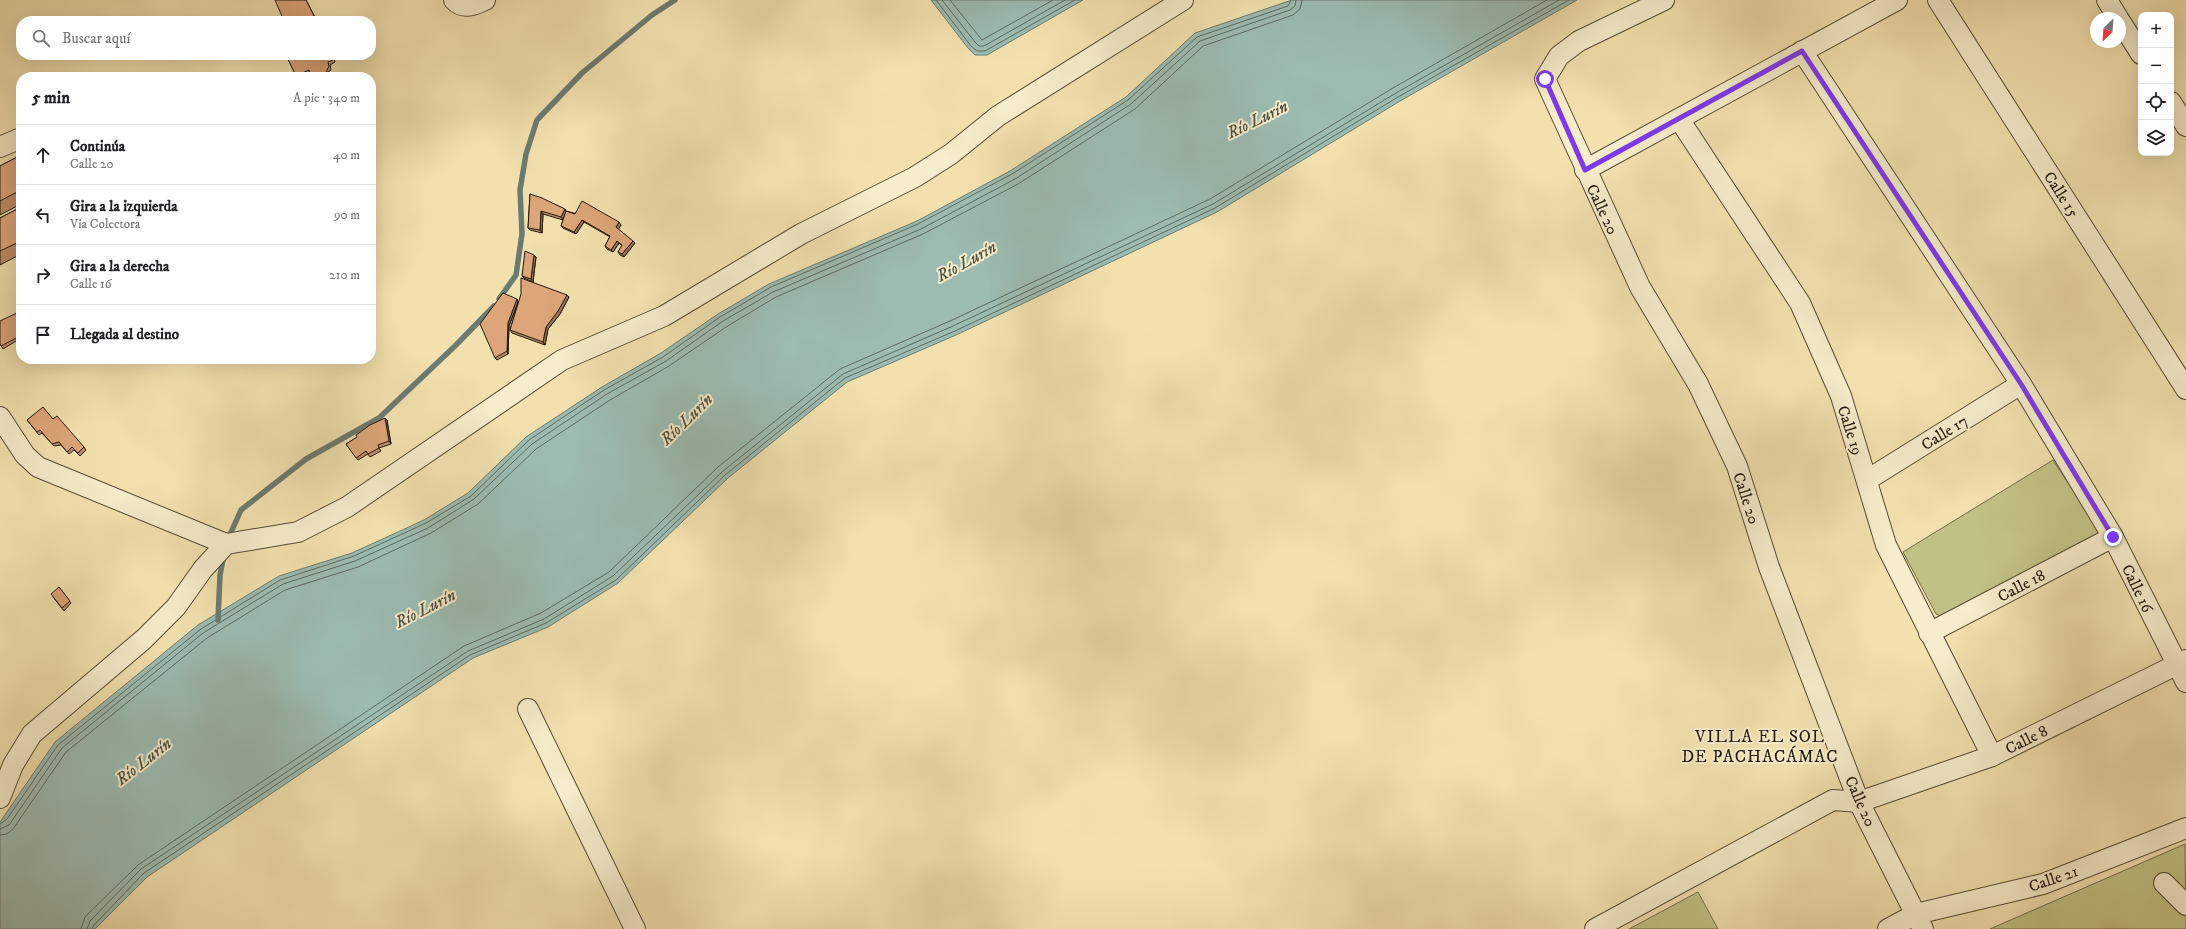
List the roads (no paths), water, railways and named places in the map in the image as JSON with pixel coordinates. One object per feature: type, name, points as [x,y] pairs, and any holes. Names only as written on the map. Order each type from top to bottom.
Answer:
[{"type":"street","points":[[454,0],[457,3],[471,7],[485,0]]},
{"type":"street","points":[[0,417],[25,455],[38,467],[226,544],[298,532],[347,507],[562,360],[664,316],[801,234],[915,177],[951,154],[998,116],[1183,0]]},
{"type":"street","name":"Calle 20","points":[[1664,0],[1579,41],[1559,56],[1545,79],[1585,170],[1640,288],[1698,384],[1737,466],[1769,567],[1859,802],[1919,922]]},
{"type":"street","points":[[1585,170],[1897,0]]},
{"type":"street","name":"Calle 15","points":[[1938,0],[2186,389]]},
{"type":"street","points":[[2107,0],[2115,12]]},
{"type":"street","points":[[2126,30],[2138,49]]},
{"type":"street","name":"Calle 16","points":[[1802,51],[2021,384],[2113,537],[2181,662],[2186,682]]},
{"type":"street","points":[[2174,107],[2186,126]]},
{"type":"street","name":"Calle 19","points":[[1679,119],[1800,303],[1841,396],[1886,545],[1929,634],[1992,756]]},
{"type":"street","points":[[0,147],[16,140]]},
{"type":"street","name":"Calle 17","points":[[1867,480],[2021,384]]},
{"type":"street","name":"Calle 18","points":[[1929,634],[2113,537]]},
{"type":"street","points":[[0,798],[16,760],[32,734],[144,639],[176,607],[203,569],[226,544]]},
{"type":"street","name":"Calle 8","points":[[1859,802],[1992,756],[2181,662]]},
{"type":"street","points":[[528,709],[635,929]]},
{"type":"street","points":[[1595,929],[1833,800],[1859,802]]},
{"type":"street","name":"Calle 21","points":[[1888,929],[1919,922],[2043,884],[2185,830]]},
{"type":"street","points":[[2164,883],[2186,905]]},
{"type":"water","points":[[931,0],[1083,0],[987,55],[975,55]]},
{"type":"water","name":"Río Lurín","points":[[1292,0],[1577,0],[1400,101],[1217,212],[956,335],[847,382],[728,478],[618,583],[548,627],[473,658],[147,877],[95,929],[0,929],[0,822],[55,742],[198,625],[279,576],[352,553],[424,520],[468,493],[526,437],[602,387],[661,353],[718,314],[769,284],[917,221],[1010,171],[1126,97],[1195,33]]},
{"type":"waterway","points":[[499,299],[516,275],[522,234],[520,190],[526,154],[537,120],[582,73],[652,15],[675,0]]},
{"type":"waterway","points":[[228,539],[241,510],[306,459],[379,418],[455,346],[494,306]]},
{"type":"waterway","points":[[218,620],[220,575],[224,555]]},
{"type":"district","name":"VILLA EL SOL DE PACHACÁMAC","points":[[1760,746]]}]
